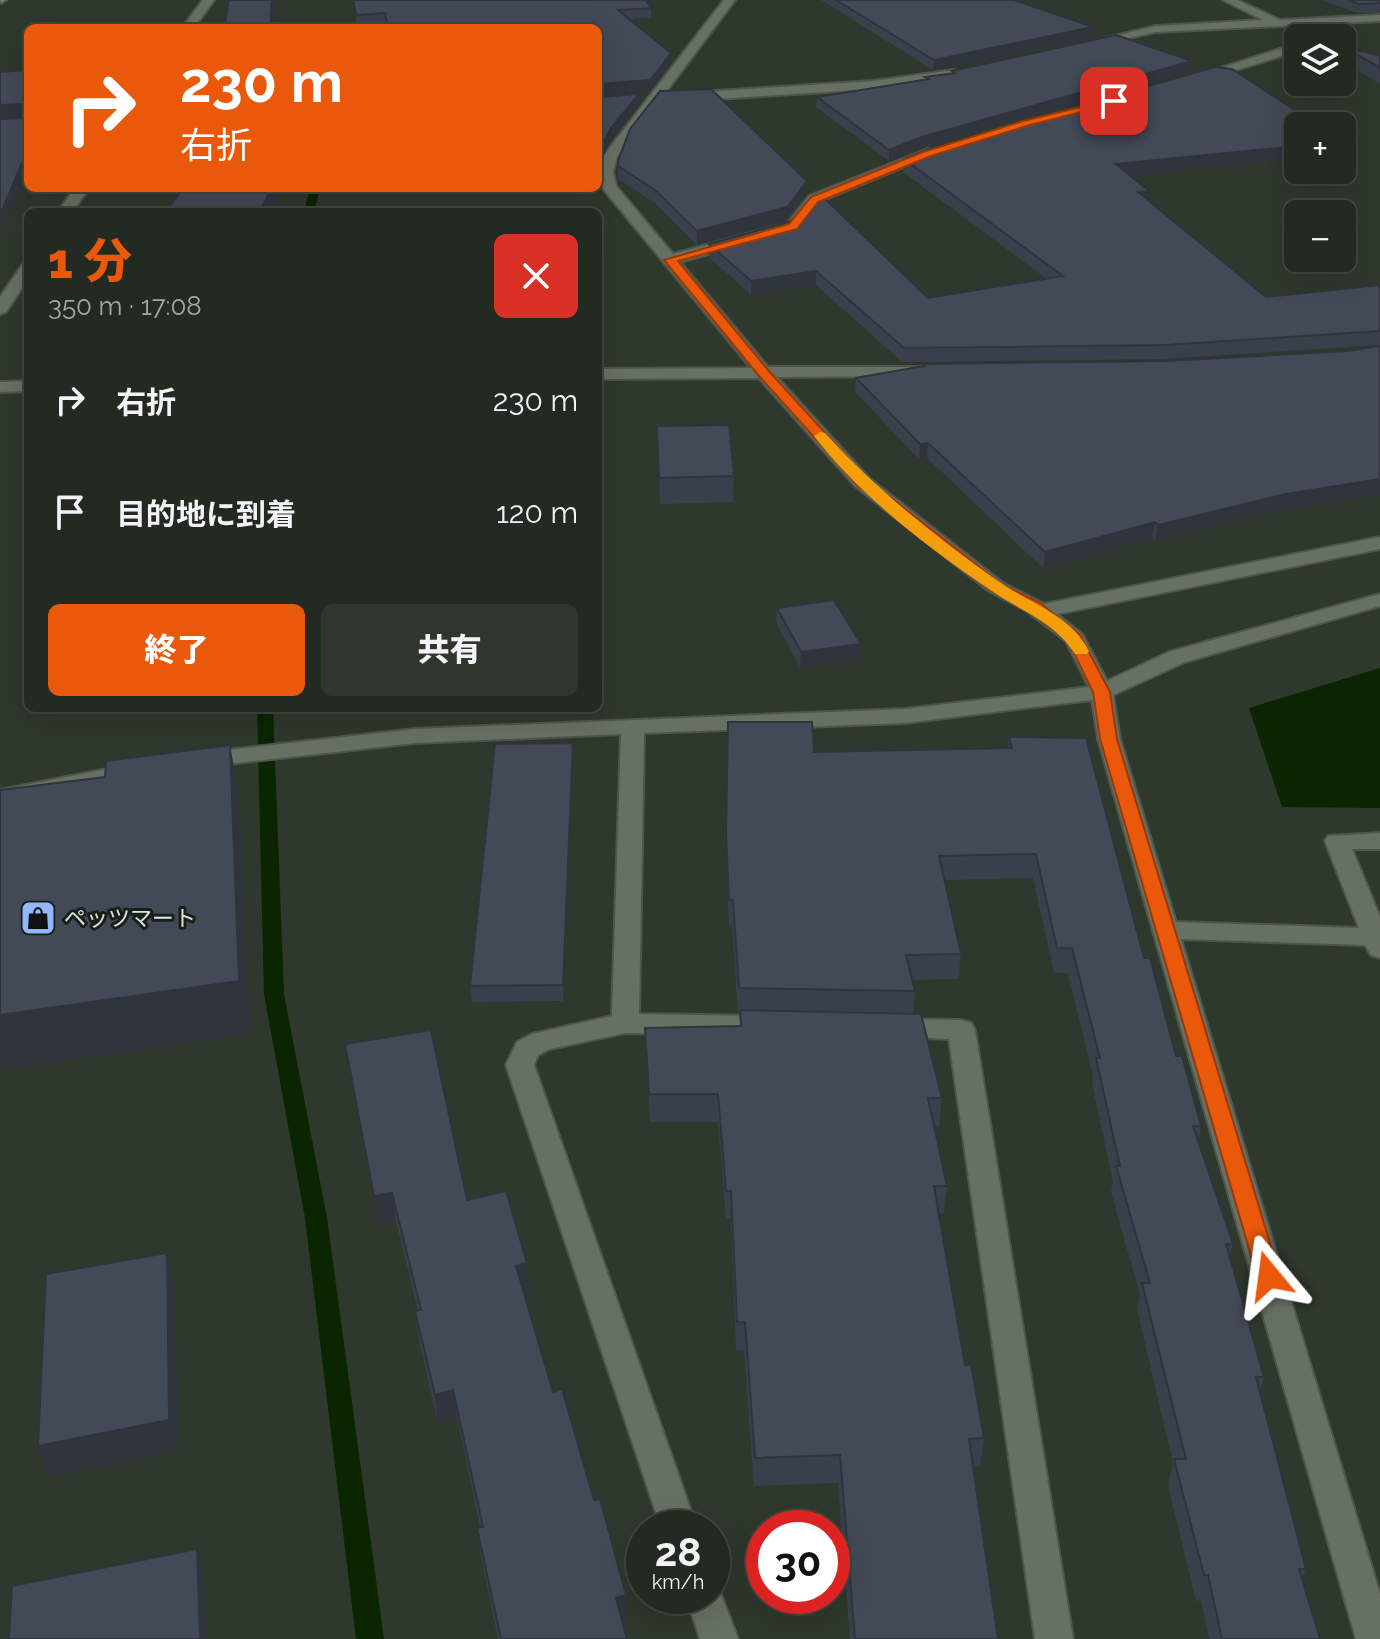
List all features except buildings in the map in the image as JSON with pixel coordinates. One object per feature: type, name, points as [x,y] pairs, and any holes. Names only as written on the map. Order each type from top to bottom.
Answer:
[{"type":"street","points":[[191,24],[209,0]]},
{"type":"street","points":[[730,0],[648,98],[610,157],[606,172],[612,195],[862,482],[996,587],[1041,611],[1075,638],[1102,692],[1109,739],[1375,1639]]},
{"type":"street","points":[[1228,0],[1284,27]]},
{"type":"street","points":[[1078,46],[1156,29],[1380,18]]},
{"type":"street","points":[[1356,31],[1380,24]]},
{"type":"street","points":[[1185,81],[1284,46]]},
{"type":"street","points":[[1356,56],[1380,65]]},
{"type":"street","points":[[648,98],[873,85],[970,70]]},
{"type":"street","points":[[670,260],[793,226],[814,199],[941,150]]},
{"type":"street","points":[[0,309],[24,273]]},
{"type":"street","points":[[602,374],[944,371]]},
{"type":"street","points":[[0,387],[24,386]]},
{"type":"street","points":[[1041,611],[1380,543]]},
{"type":"street","points":[[0,797],[225,757],[415,736],[633,726],[798,723],[905,716],[1102,692],[1177,657],[1380,600]]},
{"type":"street","points":[[625,1023],[633,726]]},
{"type":"street","points":[[1167,930],[1378,941],[1337,841],[1380,841]]},
{"type":"street","points":[[673,1510],[520,1065],[527,1049],[542,1041],[625,1023],[801,1027]]},
{"type":"street","points":[[865,1028],[961,1030],[1054,1639]]},
{"type":"street","points":[[710,1614],[719,1639]]},
{"type":"shaded area","points":[[1380,668],[1380,808],[1282,807],[1249,708]]},
{"type":"waterway","points":[[310,208],[314,192]]},
{"type":"waterway","points":[[265,712],[274,994],[316,1218],[370,1639]]},
{"type":"slow traffic","points":[[820,436],[862,482],[922,532],[996,587],[1058,623],[1075,638],[1081,651]]},
{"type":"place","name":"ペッツマート","points":[[38,918]]},
{"type":"route","points":[[1114,101],[1027,123],[927,154],[814,199],[793,226],[670,260],[764,373],[862,482],[996,587],[1034,607],[1075,638],[1102,692],[1109,739],[1269,1276]]}]
